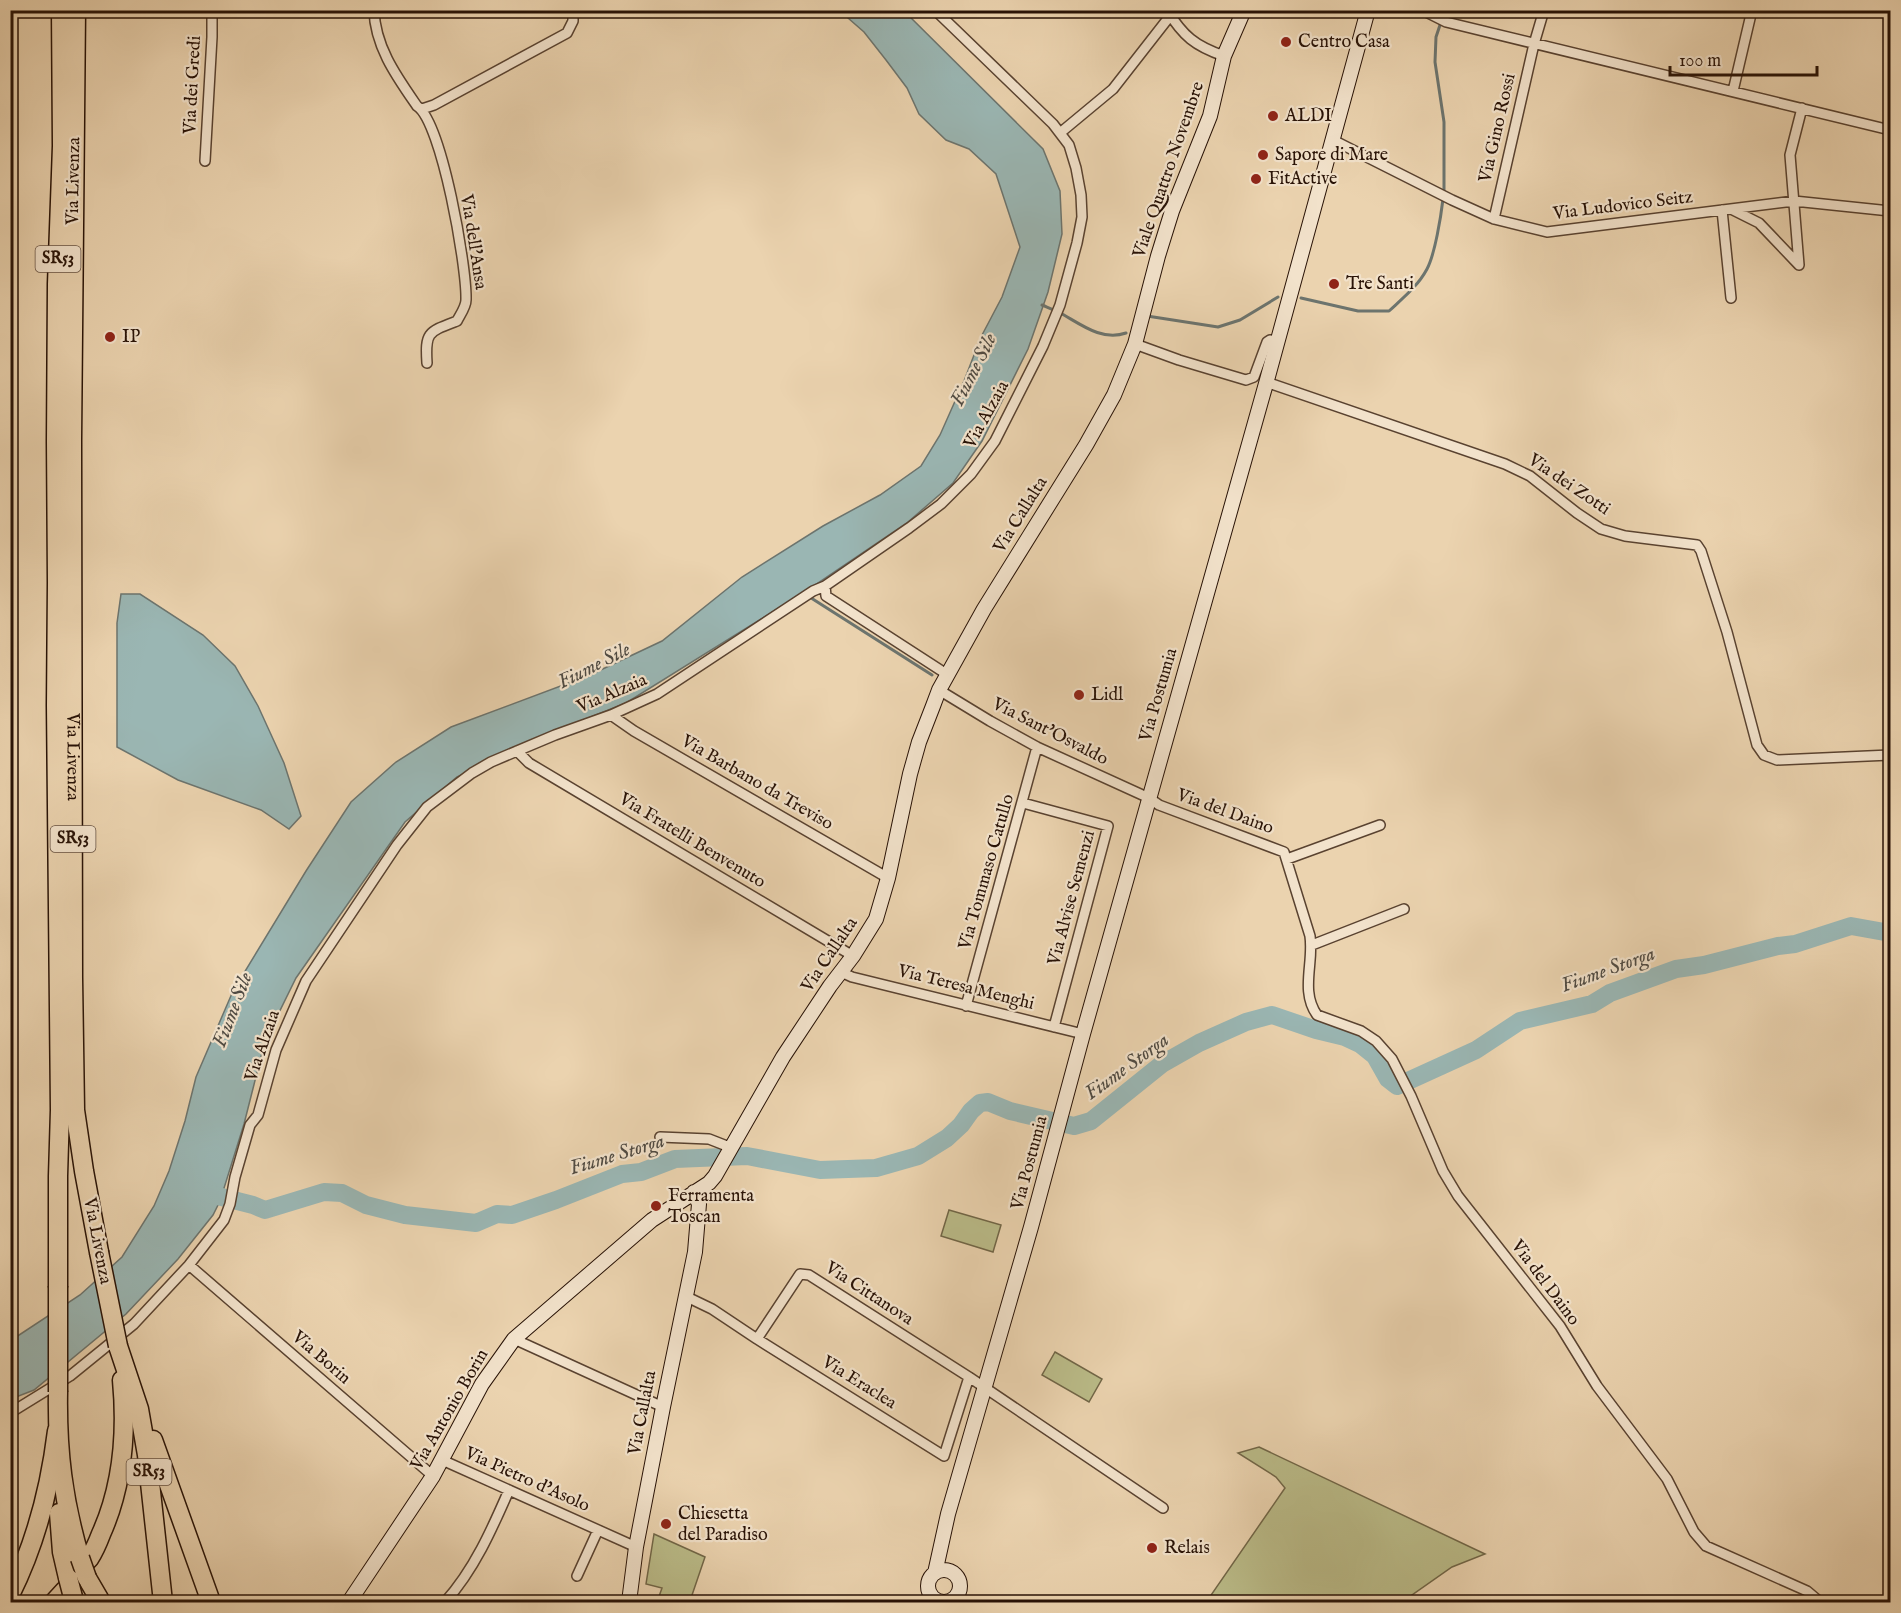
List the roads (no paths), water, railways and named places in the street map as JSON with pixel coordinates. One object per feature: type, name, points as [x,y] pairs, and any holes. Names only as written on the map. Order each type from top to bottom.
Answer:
[{"type":"highway","name":"Via Livenza","points":[[61,10],[62,146],[57,284],[56,441],[60,1110],[57,1431],[65,1500],[84,1558],[87,1578],[101,1602]]},
{"type":"highway","name":"Via Livenza","points":[[76,10],[72,441],[75,1110],[84,1171],[118,1346],[139,1409],[147,1455],[163,1602]]},
{"type":"highway","points":[[84,1558],[105,1526],[116,1497],[123,1458],[125,1414],[118,1346]]},
{"type":"highway","points":[[139,1409],[146,1417],[166,1480],[211,1602]]},
{"type":"highway","points":[[10,1595],[32,1544],[47,1491],[57,1431]]},
{"type":"highway","points":[[54,1452],[67,1595]]},
{"type":"street","name":"Via dei Gredi","points":[[205,161],[213,37],[212,10]]},
{"type":"street","name":"Via dell'Ansa","points":[[374,10],[378,35],[386,58],[417,106],[422,109],[432,128],[441,157],[462,252],[467,303],[457,321],[438,328],[430,334],[426,342],[428,363]]},
{"type":"street","points":[[422,109],[434,105],[567,33],[573,21],[573,10]]},
{"type":"street","name":"Via Alzaia","points":[[10,1413],[70,1376],[134,1324],[189,1265],[224,1220],[250,1125],[258,1115],[276,1050],[302,990],[318,961],[397,845],[428,807],[472,773],[517,751],[611,715],[657,694],[807,595],[825,586],[941,504],[971,474],[995,441],[1060,305],[1082,217],[1081,195],[1069,145],[1053,124],[935,10]]},
{"type":"street","name":"Viale Quattro Novembre","points":[[1136,344],[1161,244],[1210,116],[1224,56],[1244,10]]},
{"type":"street","name":"Via Postumia","points":[[944,1529],[950,1572],[957,1578],[959,1586],[954,1598],[946,1602],[927,1597],[928,1583],[935,1573],[944,1529],[983,1388],[989,1377],[1368,10]]},
{"type":"street","points":[[1422,10],[1446,21],[1534,44],[1890,130]]},
{"type":"street","name":"Via Gino Rossi","points":[[1494,219],[1534,44],[1544,10]]},
{"type":"street","points":[[1732,91],[1752,10]]},
{"type":"street","points":[[1060,134],[1113,89],[1168,13],[1176,27],[1199,46],[1224,56]]},
{"type":"street","points":[[1732,209],[1760,223],[1799,266],[1790,154],[1802,108]]},
{"type":"street","name":"Via Ludovico Seitz","points":[[1333,140],[1494,219],[1547,232],[1794,201],[1890,211]]},
{"type":"street","points":[[1722,210],[1731,298]]},
{"type":"street","points":[[1136,344],[1179,360],[1246,380],[1254,377],[1266,342],[1277,341]]},
{"type":"street","name":"Via Callalta","points":[[629,1602],[636,1547],[695,1251],[699,1204],[694,1192],[709,1183],[719,1170],[783,1057],[876,919],[888,878],[918,742],[939,690],[984,609],[1092,435],[1114,395],[1136,344]]},
{"type":"street","name":"Via dei Zotti","points":[[1266,382],[1513,468],[1530,476],[1601,529],[1625,536],[1697,545],[1701,551],[1727,632],[1756,744],[1764,755],[1777,760],[1890,755]]},
{"type":"street","points":[[825,586],[826,596],[948,675]]},
{"type":"street","name":"Via Sant'Osvaldo","points":[[939,690],[1037,747],[1149,798]]},
{"type":"street","name":"Via Barbano da Treviso","points":[[611,715],[634,731],[888,878]]},
{"type":"street","name":"Via Tommaso Catullo","points":[[966,1005],[1037,747]]},
{"type":"street","name":"Via Fratelli Benvenuto","points":[[517,751],[529,763],[853,956]]},
{"type":"street","name":"Via del Daino","points":[[1149,798],[1159,805],[1284,852],[1311,945],[1308,987],[1312,1008],[1317,1015],[1360,1031],[1376,1041],[1392,1059],[1411,1096],[1443,1171],[1458,1196],[1560,1326],[1597,1386],[1666,1479],[1694,1532],[1706,1546],[1807,1591],[1820,1602]]},
{"type":"street","name":"Via Alvise Semenzi","points":[[1023,802],[1108,826],[1054,1027]]},
{"type":"street","name":"Via del Daino","points":[[1287,859],[1380,825]]},
{"type":"street","points":[[1311,945],[1404,909]]},
{"type":"street","name":"Via Teresa Menghi","points":[[841,972],[852,977],[1083,1034]]},
{"type":"street","points":[[660,1137],[709,1139],[732,1149]]},
{"type":"street","name":"Via Antonio Borin","points":[[349,1602],[433,1476],[482,1384],[514,1339],[652,1220],[694,1192]]},
{"type":"street","name":"Via Borin","points":[[189,1265],[433,1476]]},
{"type":"street","name":"Via Cittanova","points":[[757,1339],[800,1274],[804,1274],[983,1388]]},
{"type":"street","name":"Via Eraclea","points":[[685,1296],[712,1309],[944,1456],[969,1377]]},
{"type":"street","points":[[514,1339],[663,1407]]},
{"type":"street","points":[[983,1388],[1163,1508]]},
{"type":"street","name":"Via Pietro d'Asolo","points":[[442,1460],[636,1547]]},
{"type":"street","points":[[445,1602],[455,1591],[487,1539],[509,1490]]},
{"type":"street","name":"Via Pietro d'Asolo","points":[[577,1576],[598,1530]]},
{"type":"street","points":[[935,1573],[950,1572]]},
{"type":"water","name":"Fiume Sile","points":[[840,11],[904,11],[1043,149],[1060,191],[1062,234],[1048,292],[1028,349],[982,441],[953,483],[908,522],[803,593],[626,703],[533,740],[517,751],[457,777],[405,822],[296,978],[265,1041],[244,1124],[220,1201],[213,1215],[178,1259],[126,1314],[34,1390],[11,1399],[10,1341],[80,1295],[122,1257],[154,1206],[169,1171],[196,1077],[233,991],[351,802],[396,762],[451,727],[590,675],[662,641],[742,577],[823,526],[880,495],[921,466],[940,435],[981,337],[1002,297],[1020,247],[996,174],[969,149],[946,140],[919,114],[907,88],[886,60],[864,32]]},
{"type":"water","points":[[121,594],[140,594],[203,635],[235,666],[258,706],[284,763],[301,816],[289,829],[261,810],[178,780],[117,747],[117,623]]},
{"type":"waterway","points":[[1444,193],[1444,122],[1435,62],[1436,37],[1445,10]]},
{"type":"waterway","points":[[1301,298],[1358,311],[1389,311],[1415,286],[1427,269],[1435,245],[1443,199]]},
{"type":"waterway","points":[[1147,316],[1218,327],[1240,320],[1278,297]]},
{"type":"waterway","points":[[1042,305],[1101,334],[1126,333]]},
{"type":"waterway","points":[[808,596],[932,675]]},
{"type":"waterway","name":"Fiume Storga","points":[[198,1191],[265,1210],[324,1192],[342,1193],[366,1205],[405,1215],[476,1223],[497,1214],[512,1215],[622,1174],[641,1172],[675,1159],[747,1156],[820,1170],[876,1168],[918,1156],[947,1138],[980,1103],[988,1102],[1010,1111],[1074,1126],[1091,1121],[1162,1064],[1199,1043],[1246,1022],[1272,1015],[1345,1037],[1360,1044],[1375,1056],[1388,1079],[1397,1086],[1476,1050],[1520,1021],[1592,1004],[1610,993],[1676,969],[1704,965],[1778,946],[1795,944],[1851,926],[1890,933]]},
{"type":"place","name":"Centro Casa","points":[[1286,42]]},
{"type":"place","name":"ALDI","points":[[1273,116]]},
{"type":"place","name":"Sapore di Mare","points":[[1263,155]]},
{"type":"place","name":"FitActive","points":[[1256,179]]},
{"type":"place","name":"Tre Santi","points":[[1334,284]]},
{"type":"place","name":"IP","points":[[110,337]]},
{"type":"place","name":"Lidl","points":[[1079,695]]},
{"type":"place","name":"Ferramenta Toscan","points":[[656,1206]]},
{"type":"place","name":"Chiesetta del Paradiso","points":[[666,1524]]},
{"type":"place","name":"Relais","points":[[1152,1548]]}]
